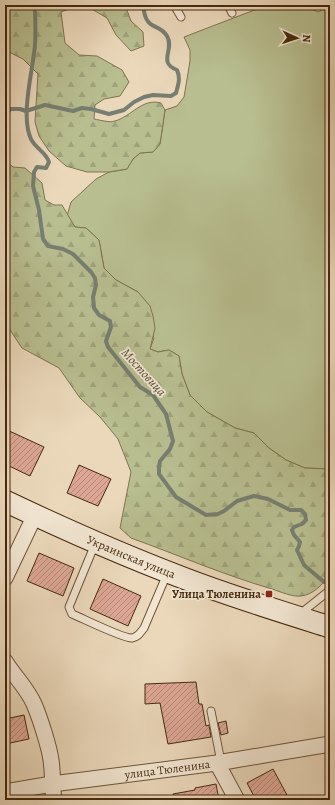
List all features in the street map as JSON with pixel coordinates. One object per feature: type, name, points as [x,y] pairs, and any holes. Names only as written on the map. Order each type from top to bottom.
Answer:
[{"type":"main road","name":"Украинская улица","points":[[5,501],[96,542],[186,579],[330,627]]},
{"type":"street","points":[[6,575],[35,515]]},
{"type":"street","points":[[5,661],[21,682],[34,704],[51,760],[54,800]]},
{"type":"street","name":"улица Тюленина","points":[[5,792],[52,784],[219,762],[330,744]]},
{"type":"street","points":[[219,762],[237,800]]},
{"type":"lane","points":[[174,5],[181,17]]},
{"type":"lane","points":[[228,5],[232,13]]},
{"type":"lane","points":[[96,542],[69,607],[72,614],[121,635],[130,638],[138,636],[144,628],[168,572]]},
{"type":"lane","points":[[299,617],[305,610],[330,590]]},
{"type":"lane","points":[[211,711],[219,762]]},
{"type":"green space","points":[[5,5],[79,5],[61,12],[65,43],[79,55],[97,56],[122,70],[129,82],[120,96],[104,99],[95,105],[94,119],[113,122],[148,103],[161,103],[165,110],[160,144],[153,152],[140,153],[133,159],[127,169],[109,172],[87,172],[66,166],[49,151],[39,136],[35,122],[38,74],[23,59],[5,50]]},
{"type":"green space","points":[[85,5],[125,5],[131,21],[143,32],[144,46],[131,51],[116,35],[107,18]]},
{"type":"green space","points":[[298,5],[319,12],[327,5],[330,5],[330,469],[305,468],[286,460],[269,448],[254,433],[235,428],[207,412],[190,395],[182,374],[179,356],[169,350],[158,352],[150,349],[154,338],[138,292],[116,280],[104,268],[99,240],[86,228],[75,227],[67,216],[71,202],[96,179],[109,172],[127,169],[133,159],[140,153],[153,152],[160,144],[165,110],[177,106],[184,97],[190,61],[190,50],[184,37],[257,9]]},
{"type":"green space","points":[[5,160],[13,167],[25,168],[42,183],[45,200],[54,205],[62,205],[75,227],[86,228],[99,240],[104,268],[116,280],[138,292],[150,306],[155,328],[150,349],[158,352],[169,350],[179,356],[182,374],[190,395],[207,412],[235,428],[254,433],[269,448],[286,460],[305,468],[330,469],[330,575],[314,591],[301,596],[286,594],[131,538],[120,528],[131,472],[118,439],[100,417],[80,398],[59,368],[22,348],[10,330],[5,311]]},
{"type":"building","points":[[5,429],[44,447],[30,476],[5,464]]},
{"type":"building","points":[[79,465],[111,479],[98,506],[67,493]]},
{"type":"building","points":[[39,553],[74,568],[63,596],[27,581]]},
{"type":"building","points":[[103,579],[141,596],[128,626],[90,609]]},
{"type":"building","points":[[196,682],[199,704],[202,704],[206,726],[209,725],[211,737],[168,744],[160,703],[145,704],[145,684]]},
{"type":"building","points":[[24,715],[29,739],[5,744],[5,719]]},
{"type":"building","points":[[226,721],[228,733],[221,735],[218,723]]},
{"type":"building","points":[[273,769],[287,795],[279,800],[256,800],[247,783]]},
{"type":"building","points":[[216,784],[219,800],[174,800],[173,794]]},
{"type":"waterway","name":"Мостовица","points":[[35,5],[35,45],[28,93],[27,118],[31,139],[49,162],[46,168],[37,167],[34,172],[33,186],[39,210],[43,239],[48,246],[63,249],[73,254],[91,272],[95,278],[96,285],[93,297],[94,308],[99,315],[110,321],[111,327],[106,341],[108,347],[140,387],[153,395],[166,414],[173,441],[170,449],[160,461],[159,474],[176,497],[206,515],[218,514],[237,501],[254,496],[268,499],[290,510],[301,510],[305,514],[306,520],[302,524],[294,527],[292,530],[300,542],[297,550],[304,565],[324,582]]},
{"type":"waterway","points":[[5,118],[10,109],[20,109],[26,111],[45,105],[73,111],[82,108],[91,109],[109,114],[124,110],[134,102],[144,97],[153,95],[171,96],[176,93],[179,76],[177,70],[171,67],[168,63],[169,41],[162,30],[152,25],[148,21],[145,16],[143,5]]},
{"type":"place","name":"Улица Тюленина","points":[[269,594]]}]
